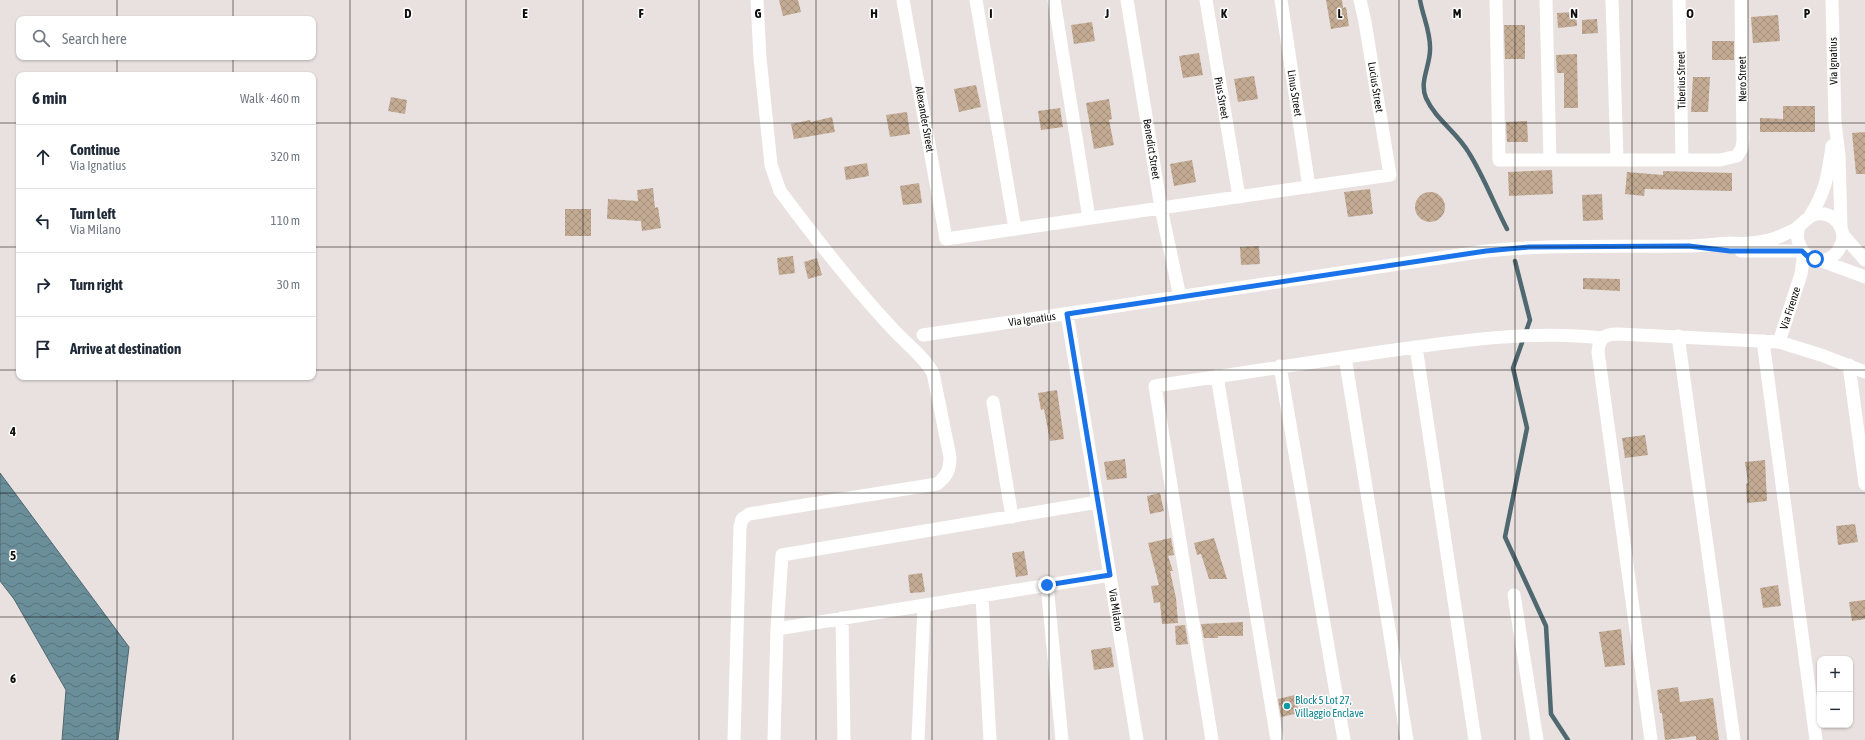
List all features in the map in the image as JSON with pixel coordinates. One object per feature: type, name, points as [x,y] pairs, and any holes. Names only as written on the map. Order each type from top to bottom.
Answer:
[{"type":"street","points":[[734,740],[740,526],[742,519],[749,514],[937,484],[946,477],[950,468],[950,457],[933,373],[928,363],[890,326],[832,260],[780,191],[775,180],[770,158],[760,58],[757,0]]},
{"type":"street","name":"Alexander Street","points":[[903,0],[946,239],[1015,229]]},
{"type":"street","points":[[976,0],[1015,229],[1309,187]]},
{"type":"street","points":[[1054,0],[1089,218]]},
{"type":"street","name":"Benedict Street","points":[[1127,0],[1161,208],[1180,297]]},
{"type":"street","name":"Pius Street","points":[[1206,0],[1239,197]]},
{"type":"street","name":"Linus Street","points":[[1281,0],[1309,187]]},
{"type":"street","name":"Lucius Street","points":[[1309,187],[1390,175],[1365,22],[1360,0]]},
{"type":"street","points":[[1496,0],[1499,160],[1682,160]]},
{"type":"street","points":[[1546,0],[1550,160]]},
{"type":"street","points":[[1612,0],[1617,160]]},
{"type":"street","name":"Tiberius Street","points":[[1679,0],[1682,160]]},
{"type":"street","name":"Nero Street","points":[[1682,160],[1720,160],[1737,156],[1742,148],[1741,0]]},
{"type":"street","name":"Via Ignatius","points":[[1832,0],[1835,122],[1839,156],[1842,232]]},
{"type":"street","name":"Via Ignatius","points":[[1810,216],[1820,200],[1827,181],[1835,122]]},
{"type":"street","points":[[1865,260],[1832,217],[1825,214],[1810,216],[1799,226],[1797,239],[1803,252],[1817,260],[1865,278]]},
{"type":"street","name":"Via Ignatius","points":[[923,335],[1486,251],[1529,247],[1689,246],[1750,243],[1770,240],[1799,226]]},
{"type":"street","points":[[1817,260],[1834,255],[1842,243],[1842,232]]},
{"type":"street","name":"Via Ignatius","points":[[1689,246],[1730,251],[1803,252]]},
{"type":"street","name":"Via Firenze","points":[[1779,342],[1801,274],[1803,252]]},
{"type":"street","name":"Via Firenze","points":[[1801,274],[1817,260]]},
{"type":"street","name":"Via Milano","points":[[1067,314],[1137,740]]},
{"type":"street","points":[[1212,740],[1156,386],[1280,366],[1416,347],[1510,336],[1567,334],[1602,338]]},
{"type":"street","points":[[1651,740],[1598,344],[1602,338],[1608,334],[1763,340],[1779,342],[1821,354],[1865,372]]},
{"type":"street","points":[[1678,336],[1734,740]]},
{"type":"street","points":[[1763,340],[1816,740]]},
{"type":"street","points":[[1416,347],[1475,740]]},
{"type":"street","points":[[1345,357],[1407,740]]},
{"type":"street","points":[[1849,365],[1865,484]]},
{"type":"street","points":[[1280,366],[1344,740]]},
{"type":"street","points":[[1217,376],[1277,740]]},
{"type":"street","points":[[993,402],[1012,517]]},
{"type":"street","points":[[774,740],[777,629],[782,555],[1098,502]]},
{"type":"street","points":[[777,629],[1110,575]]},
{"type":"street","points":[[1047,585],[1062,740]]},
{"type":"street","points":[[1514,595],[1537,740]]},
{"type":"street","points":[[982,596],[990,740]]},
{"type":"street","points":[[918,740],[924,605]]},
{"type":"street","points":[[842,618],[844,740]]},
{"type":"water","points":[[0,473],[129,647],[118,740],[62,740],[66,690],[14,599],[0,581]]},
{"type":"building","points":[[779,0],[798,0],[801,12],[783,16]]},
{"type":"building","points":[[1326,0],[1342,0],[1343,8],[1346,7],[1349,26],[1331,29]]},
{"type":"building","points":[[1576,12],[1577,26],[1558,28],[1557,13]]},
{"type":"building","points":[[1778,15],[1780,41],[1753,43],[1751,17]]},
{"type":"building","points":[[1597,19],[1598,33],[1582,34],[1582,20]]},
{"type":"building","points":[[1092,22],[1095,41],[1074,44],[1071,25]]},
{"type":"building","points":[[1504,25],[1525,25],[1525,59],[1505,59]]},
{"type":"building","points":[[1712,41],[1734,41],[1734,60],[1712,60]]},
{"type":"building","points":[[1199,53],[1203,75],[1183,78],[1179,56]]},
{"type":"building","points":[[1577,54],[1578,108],[1564,108],[1564,73],[1557,73],[1556,55]]},
{"type":"building","points":[[1254,76],[1258,99],[1238,102],[1234,79]]},
{"type":"building","points":[[1693,77],[1710,77],[1708,112],[1691,112]]},
{"type":"building","points":[[976,85],[981,107],[959,112],[954,89]]},
{"type":"building","points":[[391,97],[407,100],[405,114],[388,111]]},
{"type":"building","points":[[1109,99],[1112,119],[1109,120],[1114,145],[1094,149],[1086,103]]},
{"type":"building","points":[[1783,106],[1815,106],[1815,132],[1760,132],[1760,118],[1783,119]]},
{"type":"building","points":[[1060,108],[1063,127],[1041,130],[1038,111]]},
{"type":"building","points":[[907,112],[910,134],[890,137],[886,115]]},
{"type":"building","points":[[832,117],[835,132],[794,139],[791,124],[810,120],[811,122]]},
{"type":"building","points":[[1527,121],[1528,142],[1507,142],[1506,122]]},
{"type":"building","points":[[1865,132],[1865,174],[1856,174],[1852,133]]},
{"type":"building","points":[[1192,160],[1196,182],[1174,186],[1170,164]]},
{"type":"building","points":[[867,163],[869,176],[846,180],[844,167]]},
{"type":"building","points":[[1552,170],[1553,194],[1509,196],[1508,172]]},
{"type":"building","points":[[1663,171],[1732,173],[1732,191],[1645,189],[1644,196],[1625,194],[1627,172],[1663,175]]},
{"type":"building","points":[[919,183],[922,203],[903,205],[900,186]]},
{"type":"building","points":[[653,188],[655,208],[658,207],[661,228],[642,231],[641,221],[607,219],[608,199],[638,201],[637,190]]},
{"type":"building","points":[[1370,189],[1373,214],[1348,217],[1344,192]]},
{"type":"building","points":[[1430,192],[1436,193],[1444,201],[1444,213],[1436,221],[1430,222],[1424,221],[1416,213],[1415,207],[1416,201],[1424,193]]},
{"type":"building","points":[[1602,194],[1603,220],[1583,221],[1582,195]]},
{"type":"building","points":[[565,209],[591,209],[591,236],[565,236]]},
{"type":"building","points":[[1259,246],[1260,264],[1241,265],[1240,247]]},
{"type":"building","points":[[793,256],[795,273],[779,275],[777,258]]},
{"type":"building","points":[[817,258],[822,275],[808,279],[804,262]]},
{"type":"building","points":[[1583,278],[1620,279],[1620,291],[1583,289]]},
{"type":"building","points":[[1057,390],[1064,439],[1050,441],[1044,409],[1041,410],[1038,393]]},
{"type":"building","points":[[1645,435],[1648,455],[1625,458],[1622,438]]},
{"type":"building","points":[[1125,459],[1127,478],[1107,480],[1104,462]]},
{"type":"building","points":[[1765,460],[1767,501],[1747,503],[1746,484],[1748,483],[1745,462]]},
{"type":"building","points":[[1160,493],[1164,511],[1150,514],[1147,496]]},
{"type":"building","points":[[1855,524],[1858,542],[1838,545],[1836,526]]},
{"type":"building","points":[[1171,538],[1174,555],[1168,556],[1173,571],[1170,571],[1176,598],[1178,623],[1162,624],[1160,602],[1154,603],[1151,586],[1159,585],[1148,543]]},
{"type":"building","points":[[1214,538],[1227,579],[1209,579],[1201,554],[1197,555],[1194,543]]},
{"type":"building","points":[[1024,551],[1028,575],[1016,577],[1012,553]]},
{"type":"building","points":[[922,573],[925,592],[910,593],[908,575]]},
{"type":"building","points":[[1778,585],[1781,606],[1763,608],[1760,588]]},
{"type":"building","points":[[1865,600],[1865,619],[1852,621],[1849,602]]},
{"type":"building","points":[[1243,622],[1243,636],[1218,636],[1218,638],[1204,638],[1201,624]]},
{"type":"building","points":[[1185,625],[1188,644],[1176,645],[1175,626]]},
{"type":"building","points":[[1621,629],[1625,665],[1605,667],[1599,632]]},
{"type":"building","points":[[1111,647],[1114,667],[1094,670],[1091,650]]},
{"type":"building","points":[[1678,687],[1680,702],[1713,698],[1719,740],[1696,740],[1696,736],[1665,740],[1662,713],[1660,713],[1657,690]]},
{"type":"building","name":"Block 5 Lot 27, Villaggio Enclave","points":[[1295,695],[1299,713],[1281,717],[1278,699]]},
{"type":"waterway","points":[[1420,0],[1430,44],[1430,56],[1424,80],[1424,92],[1426,98],[1435,113],[1459,139],[1469,153],[1507,229]]},
{"type":"waterway","points":[[1515,261],[1530,320],[1513,368],[1527,428],[1505,537],[1546,626],[1551,714],[1568,740]]},
{"type":"place","name":"Block 5 Lot 27, Villaggio Enclave","points":[[1287,706]]},
{"type":"route","points":[[1047,585],[1110,575],[1067,314],[1486,251],[1529,247],[1689,246],[1730,251],[1802,251],[1807,256],[1815,259]]}]
